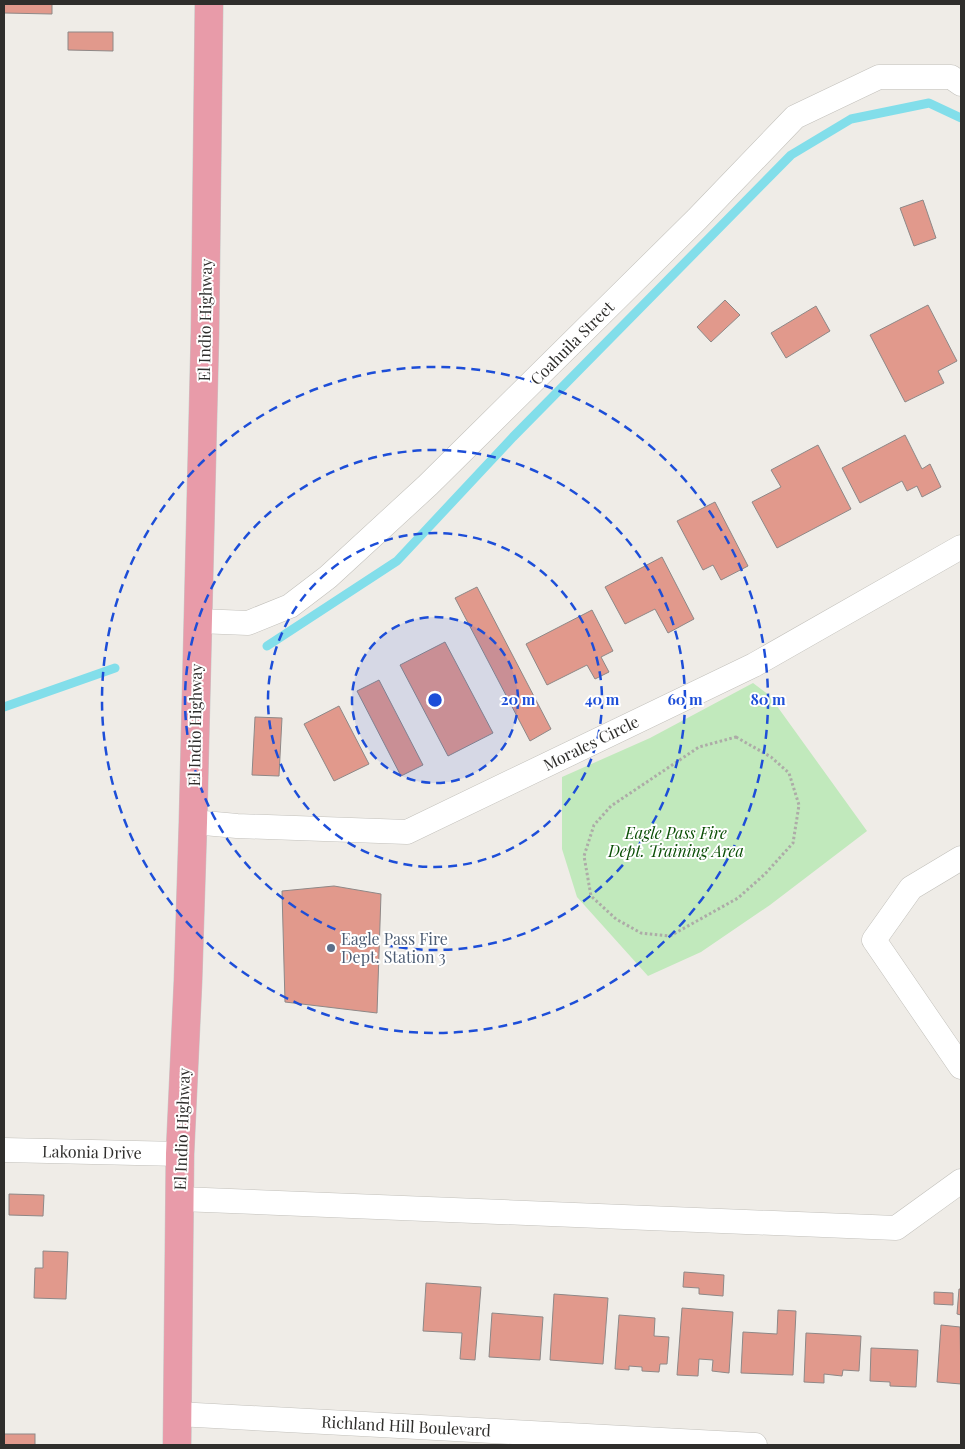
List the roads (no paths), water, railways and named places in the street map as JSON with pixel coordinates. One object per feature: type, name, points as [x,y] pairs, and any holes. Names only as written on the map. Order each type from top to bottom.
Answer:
[{"type":"main road","name":"El Indio Highway","points":[[177,1445],[180,1154],[193,822],[205,332],[209,4]]},
{"type":"street","name":"Coahuila Street","points":[[198,622],[248,623],[290,606],[328,577],[449,464],[697,219],[795,117],[879,77],[956,81]]},
{"type":"street","name":"Morales Circle","points":[[193,822],[238,826],[407,832],[754,665],[961,547]]},
{"type":"street","points":[[961,858],[911,888],[874,940],[961,1067]]},
{"type":"street","name":"Lakonia Drive","points":[[4,1150],[180,1154]]},
{"type":"street","points":[[180,1199],[896,1228],[961,1182]]},
{"type":"street","name":"Richland Hill Boulevard","points":[[177,1414],[755,1445]]},
{"type":"waterway","points":[[267,646],[397,561],[513,437],[791,155],[851,119],[929,103],[961,118]]},
{"type":"waterway","points":[[4,707],[115,668]]},
{"type":"place","name":"Eagle Pass Fire Dept. Station 3","points":[[331,948]]},
{"type":"park label","name":"Eagle Pass Fire Dept. Training Area","points":[[676,842]]}]
